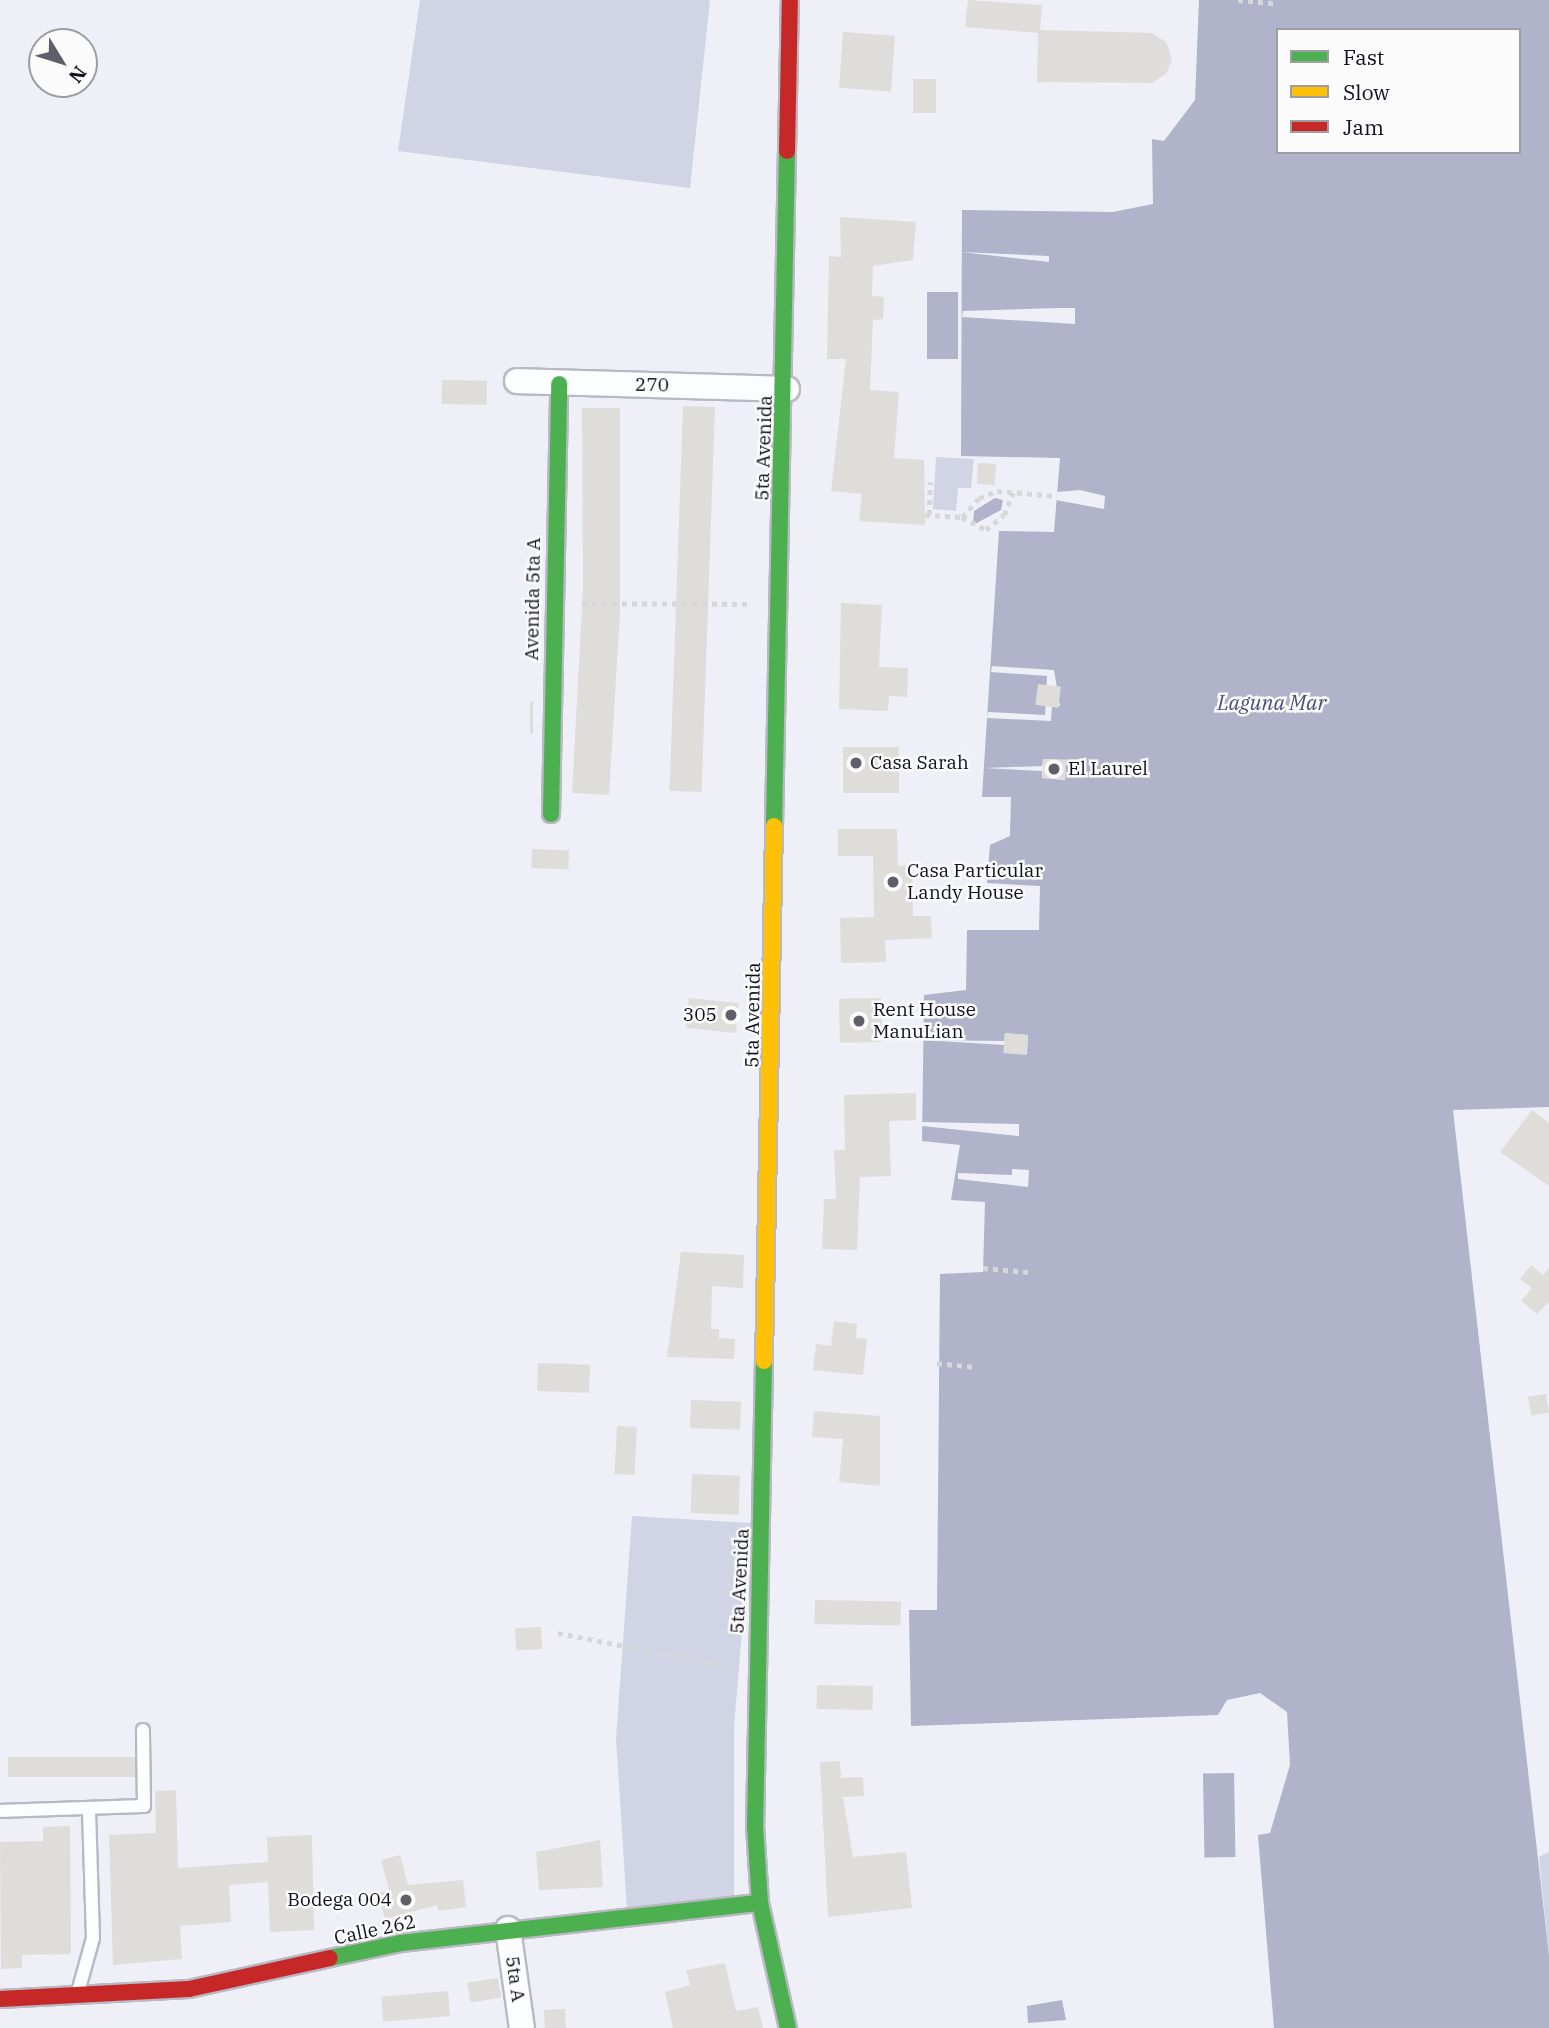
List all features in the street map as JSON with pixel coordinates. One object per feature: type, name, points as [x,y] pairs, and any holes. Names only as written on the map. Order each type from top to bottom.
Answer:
[{"type":"main road","name":"5ta Avenida","points":[[788,2028],[760,1903],[756,1672],[787,389],[790,0]]},
{"type":"main road","name":"Avenida 5ta A","points":[[551,814],[559,384]]},
{"type":"main road","name":"Calle 262","points":[[0,1999],[78,1992],[189,1989],[401,1943],[760,1903]]},
{"type":"street","name":"270","points":[[517,381],[787,389]]},
{"type":"street","name":"5ta A","points":[[508,1930],[522,2028]]},
{"type":"lane","points":[[0,1811],[144,1806],[143,1730]]},
{"type":"lane","points":[[78,1992],[93,1938],[89,1808]]},
{"type":"path","points":[[1238,0],[1276,3]]},
{"type":"path","points":[[930,482],[927,515],[962,517],[986,530],[1004,515],[1013,493]]},
{"type":"path","points":[[962,517],[979,498],[1013,493],[1056,496]]},
{"type":"path","points":[[554,603],[780,605]]},
{"type":"path","points":[[983,1268],[1028,1272]]},
{"type":"path","points":[[937,1363],[975,1367]]},
{"type":"path","points":[[558,1633],[756,1672]]},
{"type":"shaded area","points":[[420,0],[710,0],[690,188],[398,151]]},
{"type":"shaded area","points":[[936,457],[974,459],[971,488],[958,488],[956,511],[933,509]]},
{"type":"shaded area","points":[[632,1516],[751,1523],[734,1727],[734,1900],[627,1909],[616,1739]]},
{"type":"shaded area","points":[[1549,1852],[1549,1956],[1539,1857]]},
{"type":"water","name":"Laguna Mar","points":[[1199,0],[1549,0],[1549,1107],[1453,1110],[1549,1956],[1549,2028],[1274,2028],[1258,1835],[1270,1833],[1290,1765],[1287,1712],[1260,1693],[1227,1700],[1218,1715],[911,1726],[909,1610],[937,1610],[940,1274],[983,1272],[985,1202],[951,1200],[960,1145],[922,1141],[924,995],[966,990],[967,930],[1039,930],[1040,886],[987,883],[990,845],[1010,836],[1011,797],[982,797],[999,531],[1054,532],[1060,458],[961,456],[962,210],[1113,212],[1153,204],[1152,139],[1164,141],[1195,100]]},
{"type":"water","points":[[927,292],[958,292],[958,359],[927,359]]},
{"type":"water","points":[[995,498],[1003,500],[1001,510],[973,525],[974,511]]},
{"type":"water","points":[[1234,1773],[1235,1857],[1204,1858],[1203,1774]]},
{"type":"water","points":[[1062,2000],[1066,2020],[1028,2023],[1027,2006]]},
{"type":"pier","points":[[961,252],[1049,256],[1049,262]]},
{"type":"pier","points":[[1075,308],[1075,324],[962,317],[963,311]]},
{"type":"pier","points":[[1080,490],[1105,496],[1104,509],[1056,500],[1057,492]]},
{"type":"pier","points":[[992,666],[1054,670],[1060,706],[1052,706],[1051,721],[987,718],[988,712],[1045,715],[1047,676],[991,672]]},
{"type":"pier","name":"El Laurel","points":[[1043,759],[1066,760],[1065,780],[1042,778],[1042,771],[984,768],[1042,766]]},
{"type":"pier","points":[[1005,1033],[1028,1035],[1027,1054],[1004,1053],[1004,1045],[922,1040],[1004,1041]]},
{"type":"pier","points":[[922,1122],[1019,1124],[1019,1136],[922,1126]]},
{"type":"pier","points":[[1012,1169],[1029,1170],[1028,1187],[958,1179],[958,1173],[1012,1175]]},
{"type":"pier","points":[[1472,1276],[1526,1719],[1523,1720]]},
{"type":"building","points":[[968,0],[1042,5],[1040,30],[1152,33],[1166,42],[1172,59],[1166,74],[1152,83],[1037,82],[1038,33],[965,27]]},
{"type":"building","points":[[843,32],[895,36],[891,91],[839,88]]},
{"type":"building","points":[[913,79],[936,79],[936,113],[913,113]]},
{"type":"building","points":[[840,217],[916,222],[913,260],[873,266],[872,296],[884,297],[883,319],[873,320],[870,390],[899,392],[894,458],[924,460],[925,525],[859,521],[862,494],[831,491],[846,359],[827,359],[829,256],[841,257]]},
{"type":"building","points":[[442,380],[487,381],[487,405],[442,404]]},
{"type":"building","points":[[683,406],[715,407],[702,792],[670,791]]},
{"type":"building","points":[[582,408],[620,408],[620,613],[609,795],[572,793],[583,589]]},
{"type":"building","points":[[978,463],[996,464],[995,485],[977,484]]},
{"type":"building","points":[[841,603],[882,605],[879,667],[908,668],[907,697],[889,696],[888,711],[839,709]]},
{"type":"building","points":[[1038,684],[1061,687],[1058,708],[1035,705]]},
{"type":"building","points":[[530,702],[533,702],[533,734],[530,734]]},
{"type":"building","points":[[843,747],[899,747],[899,793],[843,793]]},
{"type":"building","name":"El Laurel","points":[[1043,759],[1066,760],[1065,779],[1042,778]]},
{"type":"building","points":[[838,829],[897,829],[898,866],[912,865],[913,916],[931,916],[932,938],[885,940],[886,962],[841,963],[840,918],[874,917],[873,856],[838,856]]},
{"type":"building","points":[[532,849],[569,850],[568,869],[531,868]]},
{"type":"building","points":[[689,998],[739,1003],[736,1033],[686,1028]]},
{"type":"building","points":[[881,998],[882,1042],[840,1043],[839,999]]},
{"type":"building","points":[[1005,1033],[1028,1035],[1026,1055],[1003,1053]]},
{"type":"building","points":[[916,1093],[916,1120],[889,1121],[891,1176],[860,1177],[857,1250],[822,1249],[824,1199],[836,1199],[834,1150],[845,1150],[844,1095]]},
{"type":"building","points":[[1532,1110],[1549,1123],[1549,1186],[1500,1152]]},
{"type":"building","points":[[681,1252],[744,1255],[743,1288],[712,1286],[711,1329],[719,1329],[719,1338],[735,1339],[734,1359],[667,1357]]},
{"type":"building","points":[[1531,1265],[1543,1275],[1549,1268],[1549,1302],[1537,1314],[1521,1301],[1532,1288],[1520,1279]]},
{"type":"building","points":[[834,1321],[857,1324],[856,1338],[867,1339],[863,1375],[813,1370],[816,1344],[831,1346]]},
{"type":"building","points":[[538,1363],[590,1365],[589,1393],[537,1391]]},
{"type":"building","points":[[1546,1394],[1549,1413],[1531,1416],[1528,1397]]},
{"type":"building","points":[[691,1400],[741,1402],[740,1430],[690,1428]]},
{"type":"building","points":[[814,1411],[880,1416],[880,1486],[839,1482],[843,1439],[812,1437]]},
{"type":"building","points":[[617,1426],[637,1427],[634,1475],[614,1474]]},
{"type":"building","points":[[692,1474],[740,1476],[739,1515],[691,1513]]},
{"type":"building","points":[[815,1600],[901,1602],[901,1625],[815,1624]]},
{"type":"building","points":[[541,1627],[542,1649],[516,1650],[515,1628]]},
{"type":"building","points":[[817,1685],[873,1686],[873,1710],[817,1709]]},
{"type":"building","points":[[8,1757],[135,1757],[135,1777],[8,1777]]},
{"type":"building","points":[[840,1761],[841,1778],[863,1777],[864,1796],[843,1797],[853,1857],[906,1852],[912,1908],[828,1917],[820,1762]]},
{"type":"building","points":[[176,1790],[178,1868],[268,1862],[267,1837],[312,1835],[314,1930],[270,1932],[268,1882],[229,1885],[231,1922],[180,1926],[182,1959],[113,1965],[109,1835],[156,1833],[155,1791]]},
{"type":"building","points":[[70,1826],[71,1954],[22,1955],[22,1968],[1,1969],[0,1842],[43,1841],[43,1827]]},
{"type":"building","points":[[600,1840],[603,1887],[539,1890],[536,1852]]},
{"type":"building","points":[[400,1855],[408,1885],[463,1880],[466,1907],[438,1911],[437,1905],[385,1919],[378,1893],[389,1890],[381,1860]]},
{"type":"building","points":[[725,1963],[736,2011],[758,2007],[763,2028],[673,2028],[665,1992],[690,1985],[686,1970]]},
{"type":"building","points":[[498,1978],[501,1998],[471,2003],[467,1983]]},
{"type":"building","points":[[448,1991],[450,2016],[383,2022],[381,1997]]},
{"type":"building","points":[[565,2009],[566,2028],[545,2028],[544,2010]]},
{"type":"traffic: fast","points":[[774,826],[787,151]]},
{"type":"traffic: fast","points":[[551,814],[559,384]]},
{"type":"traffic: fast","points":[[764,1361],[755,1826],[760,1903],[788,2028]]},
{"type":"traffic: fast","points":[[330,1958],[401,1943],[760,1903]]},
{"type":"traffic: slow","points":[[764,1361],[774,826]]},
{"type":"traffic: jam","points":[[787,151],[790,0]]},
{"type":"traffic: jam","points":[[0,1999],[189,1989],[330,1958]]},
{"type":"place","name":"Casa Sarah","points":[[856,763]]},
{"type":"place","name":"El Laurel","points":[[1054,769]]},
{"type":"place","name":"Casa Particular Landy House","points":[[893,882]]},
{"type":"place","name":"305","points":[[731,1015]]},
{"type":"place","name":"Rent House ManuLian","points":[[859,1021]]},
{"type":"place","name":"Bodega 004","points":[[406,1900]]}]
